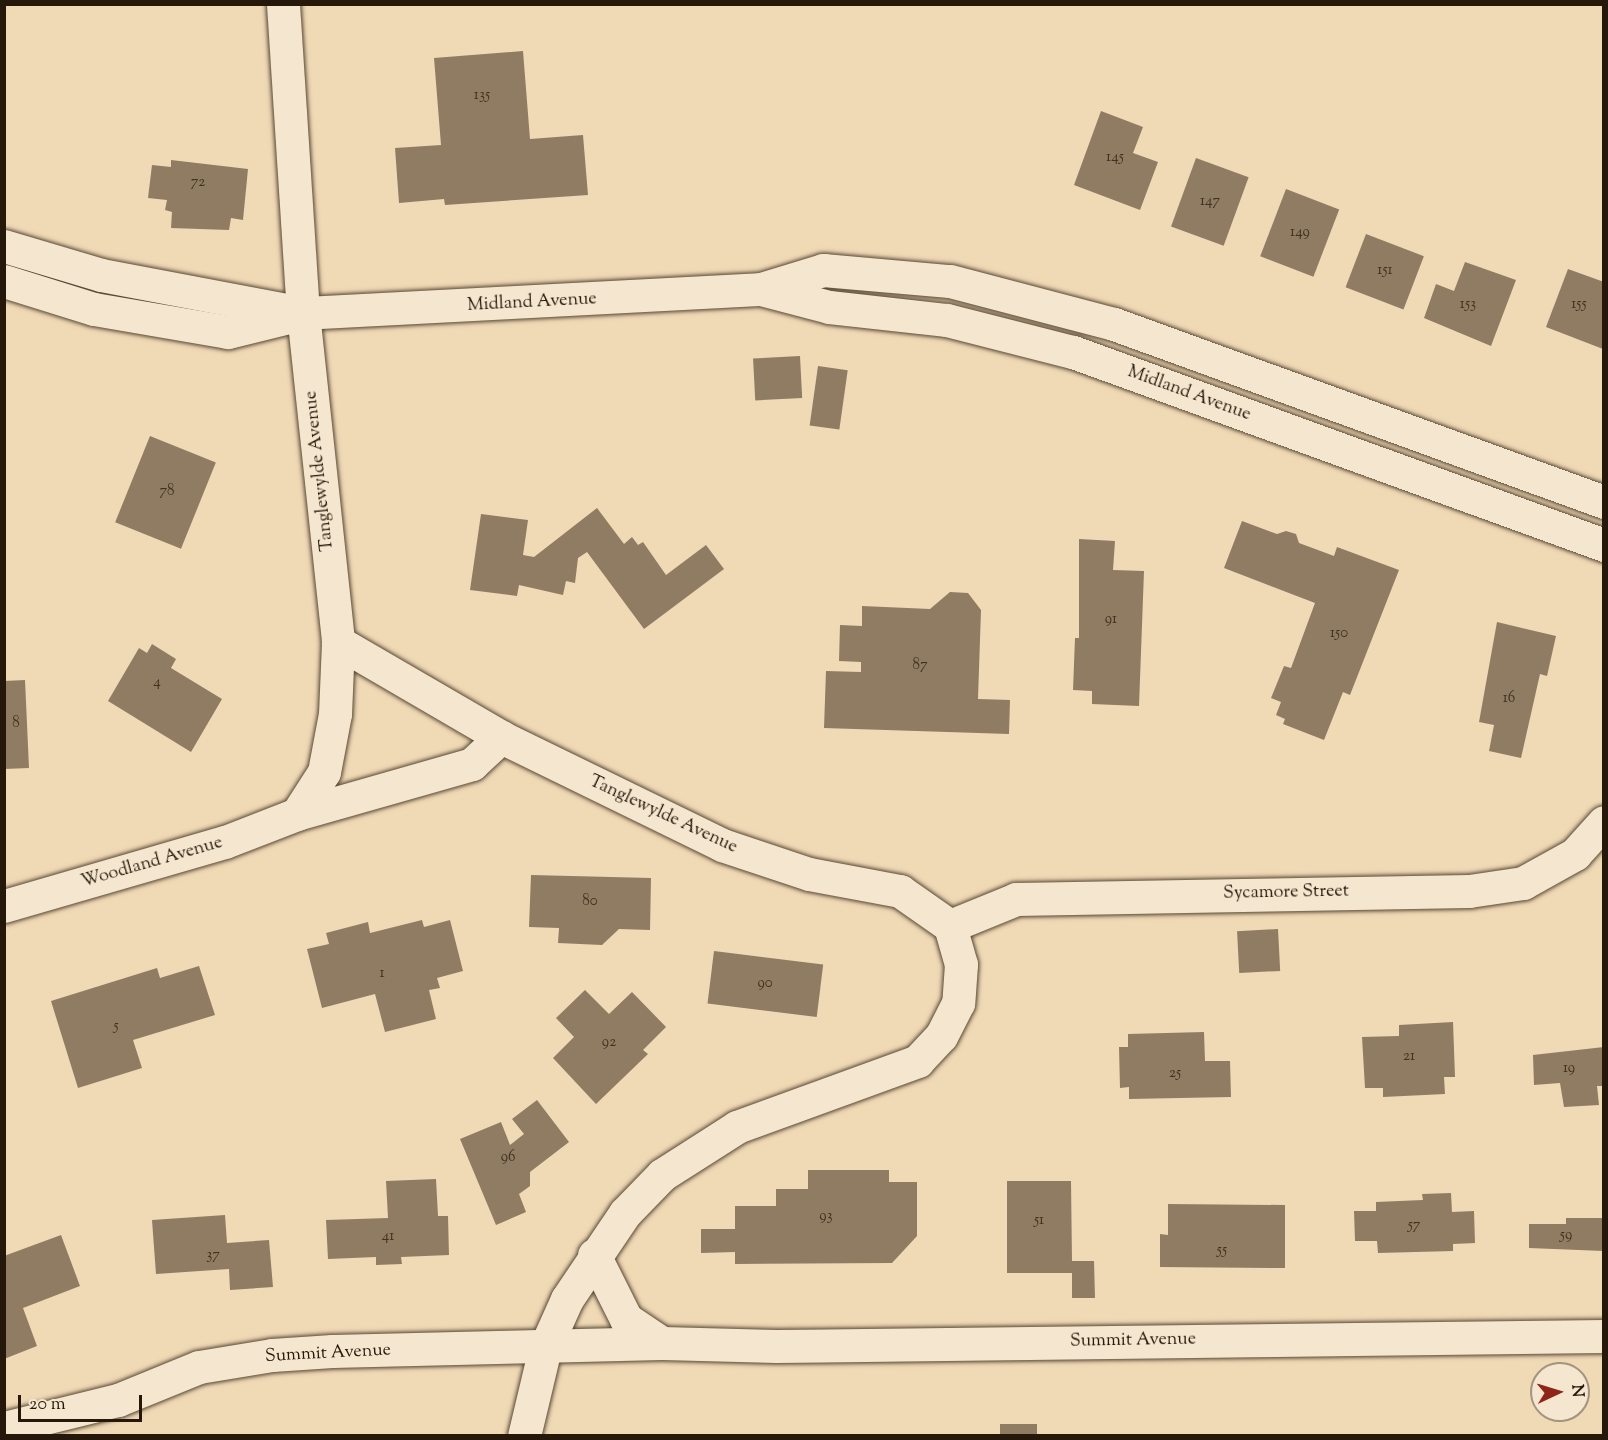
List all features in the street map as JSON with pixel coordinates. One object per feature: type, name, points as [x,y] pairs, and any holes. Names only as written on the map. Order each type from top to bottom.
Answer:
[{"type":"street","name":"Tanglewylde Avenue","points":[[283,4],[303,313],[338,642],[501,737],[722,845],[809,874],[900,891],[950,926]]},
{"type":"street","name":"Midland Avenue","points":[[4,246],[101,275],[303,313]]},
{"type":"street","name":"Midland Avenue","points":[[4,281],[94,309],[228,332],[303,313],[761,289],[823,270],[950,281],[1114,324],[1604,502]]},
{"type":"street","name":"Midland Avenue","points":[[761,289],[829,307],[947,320],[1073,352],[1604,545]]},
{"type":"street","points":[[297,814],[324,772],[335,714],[338,642]]},
{"type":"street","name":"Woodland Avenue","points":[[4,906],[225,842],[297,814],[472,764],[501,737]]},
{"type":"street","name":"Sycamore Street","points":[[950,926],[1016,899],[1469,891],[1523,883],[1575,854],[1604,822]]},
{"type":"street","points":[[524,1436],[545,1348],[567,1299],[594,1255],[625,1214],[662,1175],[699,1149],[737,1127],[918,1061],[941,1036],[958,1003],[961,964],[950,926]]},
{"type":"street","points":[[594,1255],[626,1319],[662,1343]]},
{"type":"street","name":"Summit Avenue","points":[[4,1428],[118,1400],[200,1367],[272,1355],[662,1343],[776,1346],[1604,1336]]},
{"type":"building","points":[[523,51],[530,139],[583,135],[588,195],[445,205],[444,199],[399,203],[395,148],[441,145],[434,58]]},
{"type":"building","points":[[1101,111],[1143,127],[1133,153],[1158,162],[1140,210],[1074,185]]},
{"type":"building","points":[[1196,158],[1249,177],[1224,246],[1171,227]]},
{"type":"building","points":[[171,160],[248,169],[243,220],[231,218],[229,230],[171,228],[172,212],[165,210],[167,200],[148,198],[152,165],[171,167]]},
{"type":"building","points":[[1286,189],[1339,209],[1313,277],[1260,256]]},
{"type":"building","points":[[1366,234],[1424,256],[1403,309],[1346,287]]},
{"type":"building","points":[[1465,262],[1516,280],[1491,346],[1424,318],[1436,284],[1454,291]]},
{"type":"building","points":[[1568,269],[1604,282],[1603,349],[1546,327]]},
{"type":"building","points":[[800,356],[802,398],[755,400],[753,358]]},
{"type":"building","points":[[818,366],[848,370],[839,430],[810,425]]},
{"type":"building","points":[[150,436],[216,463],[181,549],[115,522]]},
{"type":"building","points":[[597,508],[624,544],[632,537],[638,545],[643,542],[666,575],[706,545],[724,569],[644,629],[587,552],[578,558],[575,583],[566,581],[563,595],[519,585],[517,596],[470,590],[481,514],[528,520],[523,555],[534,557]]},
{"type":"building","points":[[1242,521],[1277,534],[1286,531],[1296,534],[1299,543],[1334,556],[1337,547],[1399,570],[1350,695],[1343,692],[1324,740],[1283,724],[1285,719],[1276,715],[1281,702],[1271,698],[1284,666],[1291,668],[1315,603],[1224,568]]},
{"type":"building","points":[[1079,539],[1115,541],[1113,570],[1144,571],[1139,706],[1092,704],[1092,691],[1073,690],[1075,638],[1079,638]]},
{"type":"building","points":[[950,592],[968,593],[981,610],[978,699],[1010,700],[1009,734],[824,728],[826,671],[861,672],[861,662],[839,661],[840,625],[862,626],[862,606],[930,609]]},
{"type":"building","points":[[1497,622],[1556,636],[1547,676],[1540,674],[1521,758],[1489,751],[1494,725],[1479,722]]},
{"type":"building","points":[[152,644],[176,659],[171,668],[222,699],[191,752],[108,701],[139,648],[147,653]]},
{"type":"building","points":[[25,680],[29,768],[4,769],[4,681]]},
{"type":"building","points":[[531,875],[651,878],[650,930],[619,929],[602,945],[558,943],[559,928],[529,927]]},
{"type":"building","points":[[422,920],[424,927],[450,920],[463,971],[437,978],[440,988],[429,990],[436,1019],[385,1032],[375,994],[322,1008],[307,949],[329,944],[326,933],[368,922],[370,933]]},
{"type":"building","points":[[1278,929],[1280,971],[1239,973],[1237,931]]},
{"type":"building","points":[[714,951],[823,964],[817,1017],[708,1004]]},
{"type":"building","points":[[199,966],[215,1015],[133,1040],[142,1068],[78,1088],[51,1001],[157,968],[160,978]]},
{"type":"building","points":[[585,990],[609,1014],[632,992],[666,1027],[643,1050],[648,1054],[596,1104],[553,1058],[574,1037],[556,1018]]},
{"type":"building","points":[[1453,1022],[1455,1077],[1444,1077],[1445,1094],[1383,1097],[1383,1088],[1365,1088],[1362,1037],[1399,1036],[1399,1025]]},
{"type":"building","points":[[1204,1032],[1205,1061],[1230,1061],[1231,1097],[1129,1099],[1129,1087],[1120,1088],[1119,1047],[1128,1047],[1128,1034]]},
{"type":"building","points":[[1604,1047],[1604,1086],[1597,1086],[1599,1105],[1564,1107],[1560,1083],[1534,1085],[1533,1055]]},
{"type":"building","points":[[537,1100],[569,1142],[530,1172],[530,1186],[519,1194],[526,1212],[496,1225],[460,1139],[501,1122],[510,1145],[524,1134],[512,1119]]},
{"type":"building","points":[[808,1170],[889,1170],[889,1182],[917,1182],[917,1236],[892,1263],[735,1264],[735,1252],[701,1253],[701,1229],[735,1229],[735,1206],[776,1206],[776,1189],[808,1189]]},
{"type":"building","points":[[436,1179],[438,1216],[448,1216],[449,1255],[401,1257],[402,1264],[376,1265],[376,1257],[328,1259],[326,1220],[388,1218],[386,1181]]},
{"type":"building","points":[[1007,1181],[1071,1181],[1072,1261],[1094,1261],[1095,1298],[1072,1298],[1072,1273],[1007,1273]]},
{"type":"building","points":[[1451,1193],[1452,1212],[1474,1211],[1475,1243],[1453,1244],[1453,1251],[1378,1253],[1377,1241],[1355,1241],[1354,1211],[1376,1211],[1376,1202],[1423,1200],[1422,1194]]},
{"type":"building","points":[[1168,1204],[1285,1205],[1285,1268],[1160,1267],[1160,1234],[1168,1235]]},
{"type":"building","points":[[225,1215],[227,1243],[269,1240],[273,1287],[230,1290],[229,1269],[156,1274],[152,1220]]},
{"type":"building","points":[[1566,1218],[1604,1218],[1604,1251],[1529,1248],[1529,1224],[1566,1224]]},
{"type":"building","points":[[61,1235],[80,1286],[23,1308],[37,1346],[4,1359],[4,1256]]},
{"type":"building","points":[[1000,1424],[1037,1424],[1037,1436],[1000,1436]]}]
